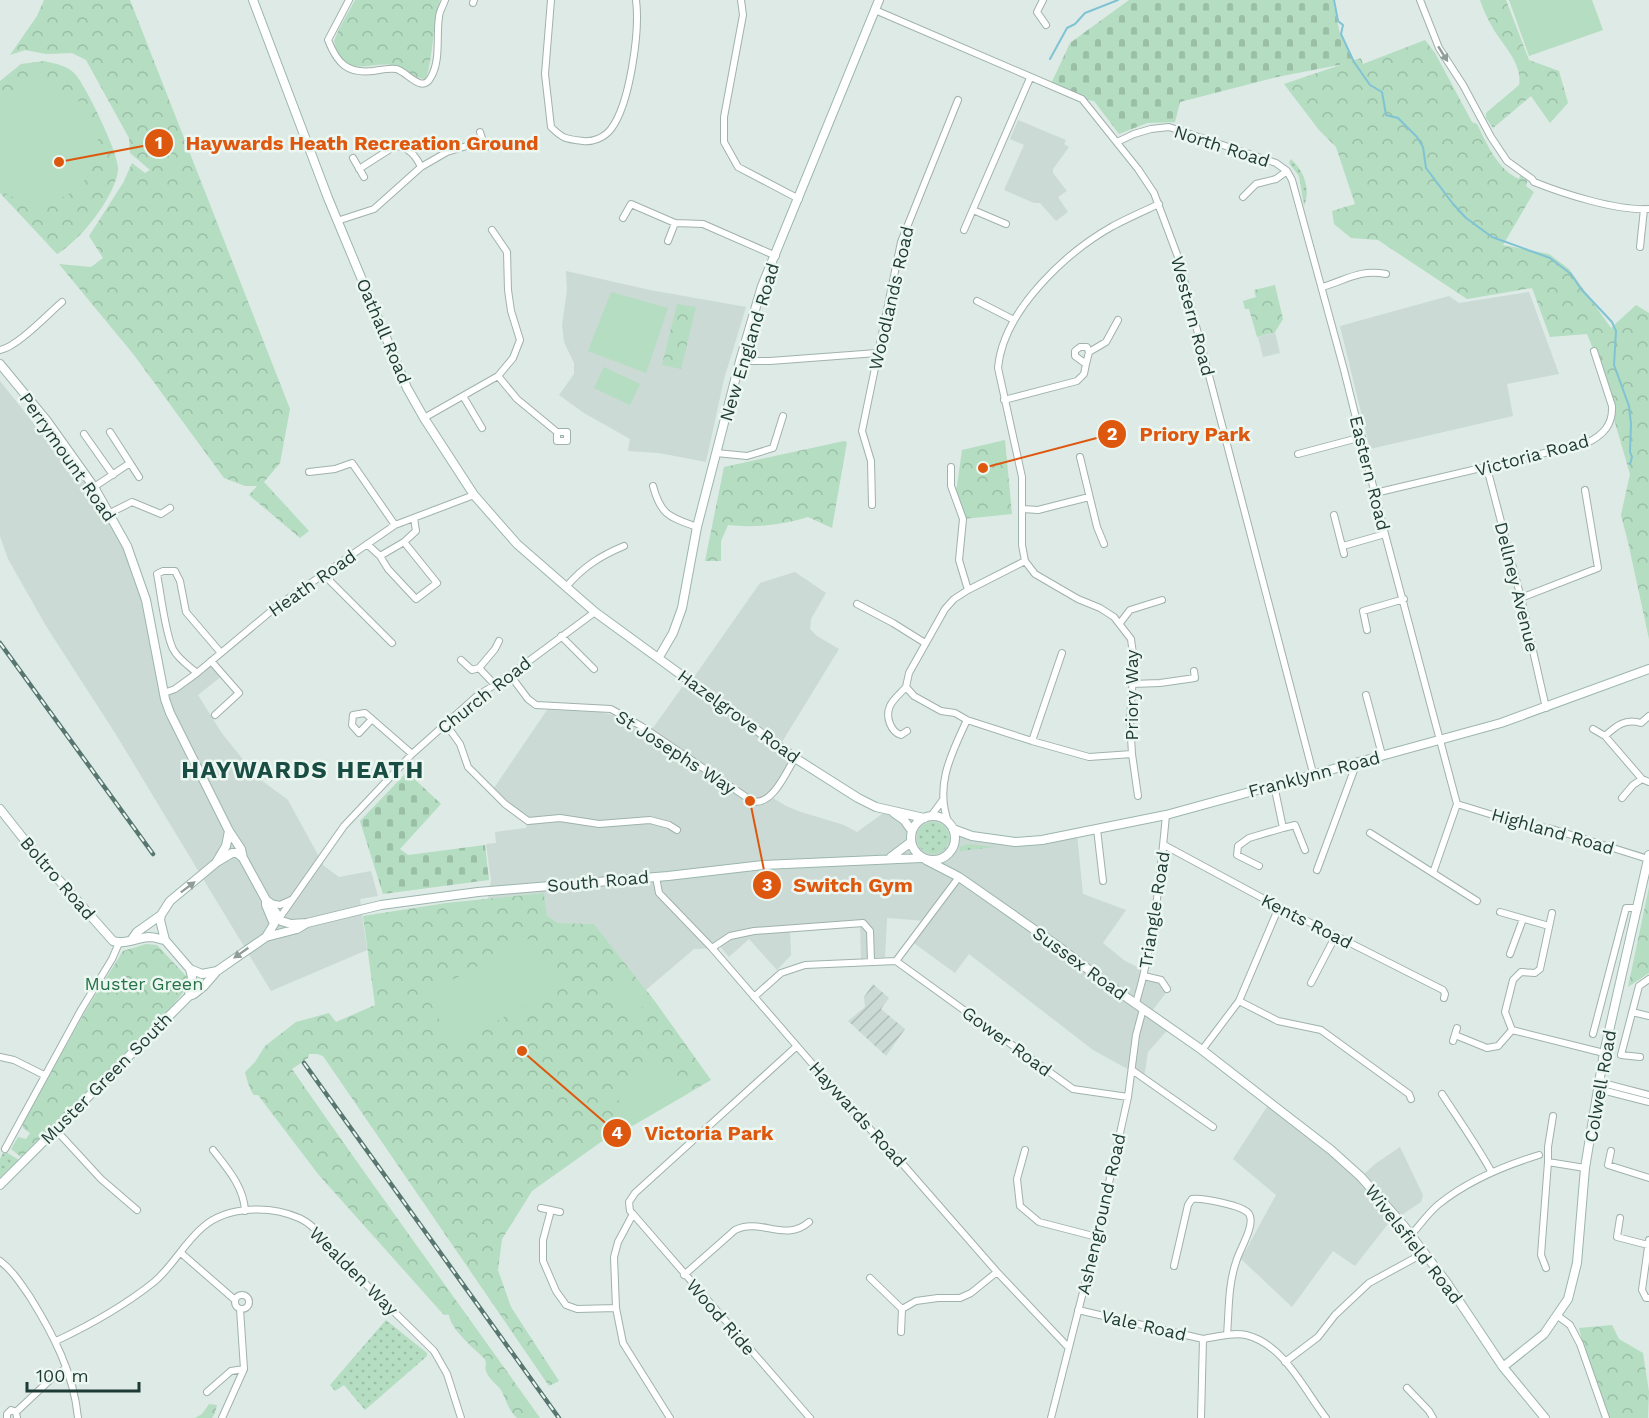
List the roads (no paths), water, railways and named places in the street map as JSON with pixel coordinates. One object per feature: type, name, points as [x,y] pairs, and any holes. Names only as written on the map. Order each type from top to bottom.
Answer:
[{"type":"main road","name":"Oathall Road","points":[[253,0],[337,221],[407,388],[474,495],[517,544],[595,612]]},
{"type":"main road","name":"New England Road","points":[[659,657],[673,633],[682,608],[697,527],[762,286],[800,199],[879,0]]},
{"type":"main road","name":"Perrymount Road","points":[[0,364],[47,421],[94,487],[127,546],[146,600],[170,713],[229,831],[236,839],[243,858]]},
{"type":"main road","name":"Hazelgrove Road","points":[[595,612],[795,758],[858,798],[876,807],[928,817]]},
{"type":"main road","name":"Franklynn Road","points":[[951,826],[972,836],[1015,842],[1042,840],[1166,815],[1546,708],[1649,669]]},
{"type":"main road","name":"Boltro Road","points":[[0,809],[34,852],[101,928],[113,941],[119,943]]},
{"type":"main road","name":"Hazelgrove Road","points":[[889,809],[904,820],[912,831]]},
{"type":"main road","points":[[959,876],[953,867],[952,848],[951,826],[944,819],[928,817],[915,825],[912,831],[913,848],[924,859],[940,859],[952,848],[972,836]]},
{"type":"main road","points":[[217,862],[226,846],[229,831]]},
{"type":"main road","points":[[890,858],[911,842]]},
{"type":"main road","points":[[132,939],[137,932],[161,915],[170,901],[217,862],[232,853],[237,853],[243,858],[279,919],[291,924],[307,923]]},
{"type":"main road","name":"Colwell Road","points":[[1503,1367],[1544,1334],[1568,1299],[1577,1263],[1585,1168],[1604,1053],[1648,857]]},
{"type":"main road","name":"South Road","points":[[307,923],[362,909],[439,897],[536,886],[656,877],[747,866],[890,858],[924,859]]},
{"type":"main road","name":"Sussex Road","points":[[924,859],[943,866],[959,876],[1202,1050]]},
{"type":"main road","points":[[266,937],[273,927],[268,902]]},
{"type":"main road","points":[[161,915],[165,940],[190,969],[202,974],[218,971]]},
{"type":"main road","name":"Muster Green South","points":[[0,1185],[189,996],[199,990],[218,971],[266,937],[297,929],[307,923]]},
{"type":"main road","points":[[119,943],[154,937],[165,940]]},
{"type":"main road","points":[[189,996],[192,977],[190,969]]},
{"type":"main road","name":"Wivelsfield Road","points":[[1202,1050],[1331,1150],[1362,1177],[1411,1235],[1447,1283],[1503,1367],[1545,1418]]},
{"type":"street","points":[[349,0],[328,40],[338,62],[348,68],[358,70],[396,69],[417,83],[424,84],[430,80],[434,70],[439,34],[438,16],[445,0]]},
{"type":"street","points":[[551,0],[546,74],[551,127],[563,139],[594,142],[610,130],[619,113],[632,69],[638,14],[636,0]]},
{"type":"street","points":[[741,0],[743,15],[724,117],[724,142],[738,166],[800,199]]},
{"type":"street","points":[[1042,0],[1037,12],[1046,25]]},
{"type":"street","points":[[1420,0],[1439,48],[1507,161],[1532,178],[1534,182],[1574,195],[1646,209],[1640,247]]},
{"type":"street","name":"Western Road","points":[[875,10],[1082,99],[1138,170],[1159,204],[1178,257],[1313,773]]},
{"type":"street","points":[[964,230],[1030,78]]},
{"type":"street","name":"Woodlands Road","points":[[873,505],[872,460],[862,431],[877,353],[901,242],[958,100]]},
{"type":"street","name":"North Road","points":[[1117,142],[1150,129],[1169,127],[1276,164],[1287,171],[1295,187],[1300,208]]},
{"type":"street","points":[[337,221],[374,209],[421,167],[447,152],[484,144],[480,132]]},
{"type":"street","points":[[359,169],[395,146],[400,146],[415,154],[421,167]]},
{"type":"street","points":[[353,158],[364,177]]},
{"type":"street","points":[[1243,197],[1256,184],[1276,178],[1287,171]]},
{"type":"street","points":[[623,218],[631,204],[675,224],[703,224],[721,236],[776,256]]},
{"type":"street","points":[[907,731],[901,735],[892,728],[888,715],[890,705],[906,687],[909,673],[945,609],[954,599],[968,590],[1024,561],[1022,477],[999,378],[999,353],[1014,320],[1035,290],[1080,249],[1113,226],[1159,204]]},
{"type":"street","name":"Eastern Road","points":[[1300,208],[1457,804]]},
{"type":"street","points":[[973,210],[1006,224]]},
{"type":"street","points":[[668,241],[675,224]]},
{"type":"street","points":[[424,418],[498,376],[513,358],[520,340],[511,311],[507,252],[504,243],[492,229]]},
{"type":"street","points":[[1322,288],[1360,273],[1386,274]]},
{"type":"street","points":[[977,301],[1014,320]]},
{"type":"street","points":[[0,350],[6,349],[31,330],[62,302]]},
{"type":"street","points":[[1004,400],[1077,381],[1084,374],[1089,352],[1106,342],[1118,320]]},
{"type":"street","points":[[1086,363],[1078,360],[1075,351],[1084,347],[1089,352]]},
{"type":"street","name":"Victoria Road","points":[[1375,493],[1487,468],[1587,443],[1598,438],[1604,432],[1612,416],[1612,406],[1594,351]]},
{"type":"street","points":[[740,361],[877,353]]},
{"type":"street","points":[[498,376],[517,399],[557,432]]},
{"type":"street","points":[[463,396],[482,428]]},
{"type":"street","points":[[716,453],[747,456],[773,447],[783,417]]},
{"type":"street","points":[[110,432],[139,477]]},
{"type":"street","points":[[84,434],[113,475]]},
{"type":"street","points":[[1299,454],[1362,437]]},
{"type":"street","points":[[1080,457],[1089,497],[1104,544]]},
{"type":"street","points":[[94,487],[130,463]]},
{"type":"street","points":[[309,472],[334,469],[352,463],[395,525]]},
{"type":"street","points":[[951,468],[951,486],[963,519],[959,560],[968,590]]},
{"type":"street","name":"Dellney Avenue","points":[[1487,468],[1521,598],[1546,708]]},
{"type":"street","points":[[653,486],[658,504],[670,517],[697,527]]},
{"type":"street","points":[[1521,598],[1598,568],[1585,490]]},
{"type":"street","name":"Heath Road","points":[[164,693],[175,689],[197,673],[276,607],[395,525],[474,495]]},
{"type":"street","points":[[1023,509],[1038,510],[1089,497]]},
{"type":"street","points":[[110,513],[132,502],[161,514],[170,508]]},
{"type":"street","points":[[1334,515],[1344,554]]},
{"type":"street","points":[[380,556],[404,542],[416,531],[414,518]]},
{"type":"street","points":[[1343,546],[1385,534]]},
{"type":"street","points":[[368,544],[416,599],[437,583],[404,542]]},
{"type":"street","points":[[566,587],[584,567],[603,554],[624,546]]},
{"type":"street","name":"Priory Way","points":[[1024,561],[1035,574],[1078,599],[1114,616],[1131,639],[1134,661],[1132,754],[1138,796]]},
{"type":"street","points":[[197,673],[173,650],[158,574],[163,571],[175,571],[180,581],[186,612],[221,653]]},
{"type":"street","points":[[323,574],[392,643]]},
{"type":"street","points":[[1367,630],[1363,611],[1404,599]]},
{"type":"street","points":[[1120,623],[1130,610],[1162,600]]},
{"type":"street","points":[[857,604],[925,643]]},
{"type":"street","name":"Church Road","points":[[273,927],[344,826],[411,754],[477,696],[510,675],[595,612]]},
{"type":"street","points":[[561,636],[594,669]]},
{"type":"street","points":[[461,660],[472,670],[479,668],[500,641]]},
{"type":"street","points":[[1032,741],[1062,653]]},
{"type":"street","points":[[211,661],[239,693],[215,715]]},
{"type":"street","points":[[479,668],[495,685]]},
{"type":"street","points":[[1132,684],[1195,678],[1194,671]]},
{"type":"street","name":"St Josephs Way","points":[[510,675],[528,699],[536,705],[615,711],[752,801],[764,801],[770,796],[795,758]]},
{"type":"street","points":[[906,687],[914,696],[941,711],[955,713],[967,720],[1089,758],[1132,754]]},
{"type":"street","points":[[1366,695],[1382,755]]},
{"type":"street","points":[[1605,736],[1617,725],[1628,721],[1641,723],[1649,717]]},
{"type":"street","points":[[372,719],[411,754]]},
{"type":"street","points":[[951,826],[942,801],[945,776],[951,753],[967,720]]},
{"type":"street","points":[[445,723],[460,744],[468,766],[505,804],[528,820],[560,818],[598,824],[650,820],[669,825],[677,830]]},
{"type":"street","points":[[1593,729],[1605,736],[1645,781],[1633,785],[1622,798]]},
{"type":"street","points":[[1317,870],[1357,762]]},
{"type":"street","points":[[1274,785],[1282,828]]},
{"type":"street","points":[[928,817],[942,801]]},
{"type":"street","points":[[1433,873],[1457,804]]},
{"type":"street","name":"Highland Road","points":[[1457,804],[1648,857]]},
{"type":"street","name":"Triangle Road","points":[[1139,1006],[1164,845],[1166,815]]},
{"type":"street","points":[[1259,866],[1237,855],[1238,846],[1249,838],[1295,825],[1305,850]]},
{"type":"street","points":[[1097,829],[1103,881]]},
{"type":"street","points":[[1370,833],[1477,901]]},
{"type":"street","name":"Kents Road","points":[[1164,845],[1278,907],[1443,990],[1444,998]]},
{"type":"street","points":[[754,997],[781,973],[805,965],[896,961],[959,876]]},
{"type":"street","name":"Haywards Road","points":[[656,877],[659,893],[712,948],[854,1112],[997,1272],[1068,1347]]},
{"type":"street","points":[[268,902],[280,905],[291,900]]},
{"type":"street","points":[[1202,1050],[1239,1002],[1278,907]]},
{"type":"street","points":[[1593,1034],[1626,908],[1638,908]]},
{"type":"street","points":[[1500,912],[1549,926]]},
{"type":"street","points":[[1512,1030],[1505,1012],[1513,981],[1521,972],[1535,973],[1540,969],[1552,914]]},
{"type":"street","points":[[1510,954],[1523,919]]},
{"type":"street","points":[[712,948],[730,936],[754,931],[863,923],[870,931],[872,961]]},
{"type":"street","points":[[1311,983],[1336,935]]},
{"type":"street","points":[[5,1149],[119,943]]},
{"type":"street","name":"Gower Road","points":[[896,961],[1073,1089],[1128,1097]]},
{"type":"street","points":[[1144,976],[1161,980],[1167,989]]},
{"type":"street","points":[[1640,1057],[1621,1055],[1639,986],[1649,979]]},
{"type":"street","points":[[1603,996],[1616,1000]]},
{"type":"street","points":[[1239,1002],[1278,1021],[1321,1030],[1409,1094],[1411,1099]]},
{"type":"street","name":"Ashenground Road","points":[[1051,1418],[1097,1237],[1128,1097],[1139,1006]]},
{"type":"street","points":[[1632,1012],[1649,1016]]},
{"type":"street","points":[[1455,1035],[1487,1048],[1498,1046],[1512,1030]]},
{"type":"street","points":[[1512,1030],[1604,1053]]},
{"type":"street","points":[[670,1418],[623,1343],[616,1308],[614,1257],[618,1242],[633,1215],[629,1202],[635,1193],[797,1046]]},
{"type":"street","points":[[0,1057],[14,1060],[44,1075]]},
{"type":"street","points":[[1132,1070],[1213,1127]]},
{"type":"street","points":[[1599,1085],[1649,1095]]},
{"type":"street","points":[[1599,1085],[1649,1102]]},
{"type":"street","points":[[1442,1094],[1464,1129],[1470,1134],[1491,1171]]},
{"type":"street","points":[[1546,1268],[1541,1255],[1548,1147],[1553,1116]]},
{"type":"street","points":[[55,1129],[100,1179],[137,1210]]},
{"type":"street","points":[[213,1150],[241,1189],[245,1199],[245,1211]]},
{"type":"street","points":[[1025,1150],[1017,1179],[1020,1206],[1039,1222],[1097,1237]]},
{"type":"street","points":[[1611,1151],[1608,1165],[1649,1178]]},
{"type":"street","points":[[1411,1235],[1439,1204],[1491,1171],[1539,1155]]},
{"type":"street","points":[[1548,1162],[1585,1168]]},
{"type":"street","points":[[1174,1266],[1188,1206],[1192,1199],[1220,1203],[1247,1212],[1250,1216],[1249,1230],[1235,1263],[1230,1288],[1227,1335]]},
{"type":"street","points":[[541,1208],[560,1212]]},
{"type":"street","points":[[551,1210],[543,1240],[543,1261],[556,1291],[566,1305],[577,1309],[616,1308]]},
{"type":"street","name":"Wealden Way","points":[[56,1341],[93,1322],[142,1291],[166,1270],[192,1238],[213,1220],[245,1211],[280,1212],[300,1219],[317,1231],[331,1250],[434,1351],[447,1374],[462,1418]]},
{"type":"street","name":"Wood Ride","points":[[633,1215],[810,1418]]},
{"type":"street","points":[[1620,1218],[1617,1237],[1648,1245]]},
{"type":"street","points":[[684,1275],[735,1230],[745,1225],[785,1231],[800,1229],[809,1222]]},
{"type":"street","points":[[1649,1240],[1642,1290],[1646,1298],[1649,1298]]},
{"type":"street","points":[[181,1253],[235,1300],[235,1305],[240,1310],[244,1369],[222,1418]]},
{"type":"street","points":[[1285,1362],[1318,1337],[1335,1315],[1369,1282],[1424,1253]]},
{"type":"street","points":[[0,1261],[17,1277],[56,1341],[66,1368],[78,1418]]},
{"type":"street","points":[[901,1332],[902,1309],[916,1301],[966,1295],[997,1272]]},
{"type":"street","points":[[870,1278],[902,1309]]},
{"type":"street","points":[[235,1300],[242,1295],[248,1299],[248,1306],[240,1310]]},
{"type":"street","name":"Vale Road","points":[[1078,1310],[1203,1339],[1201,1418]]},
{"type":"street","points":[[1558,1316],[1570,1325],[1580,1344],[1606,1418]]},
{"type":"street","points":[[1203,1339],[1244,1334],[1268,1345],[1285,1362],[1326,1418]]},
{"type":"street","points":[[7,1418],[9,1411],[16,1415],[51,1379],[66,1368]]},
{"type":"street","points":[[207,1392],[231,1371],[244,1369]]},
{"type":"street","points":[[1407,1388],[1433,1418]]},
{"type":"waterway","points":[[1050,59],[1067,28],[1075,24],[1085,13],[1118,0]]},
{"type":"waterway","points":[[1334,0],[1338,21],[1343,25],[1341,34],[1354,62],[1370,85],[1382,92],[1386,115],[1398,118],[1417,137],[1423,147],[1426,168],[1453,204],[1466,218],[1492,237],[1550,258],[1571,274],[1581,289],[1612,322],[1616,331],[1614,365],[1629,406],[1632,457],[1630,464]]},
{"type":"railway","points":[[0,643],[153,854]]},
{"type":"railway","points":[[304,1063],[559,1418]]},
{"type":"place","name":"Haywards Heath Recreation Ground","points":[[59,162]]},
{"type":"place","name":"Priory Park","points":[[983,468]]},
{"type":"place","name":"Switch Gym","points":[[750,801]]},
{"type":"place","name":"Victoria Park","points":[[522,1051]]},
{"type":"district","name":"HAYWARDS HEATH","points":[[303,770]]},
{"type":"park label","name":"Muster Green","points":[[144,983]]}]
